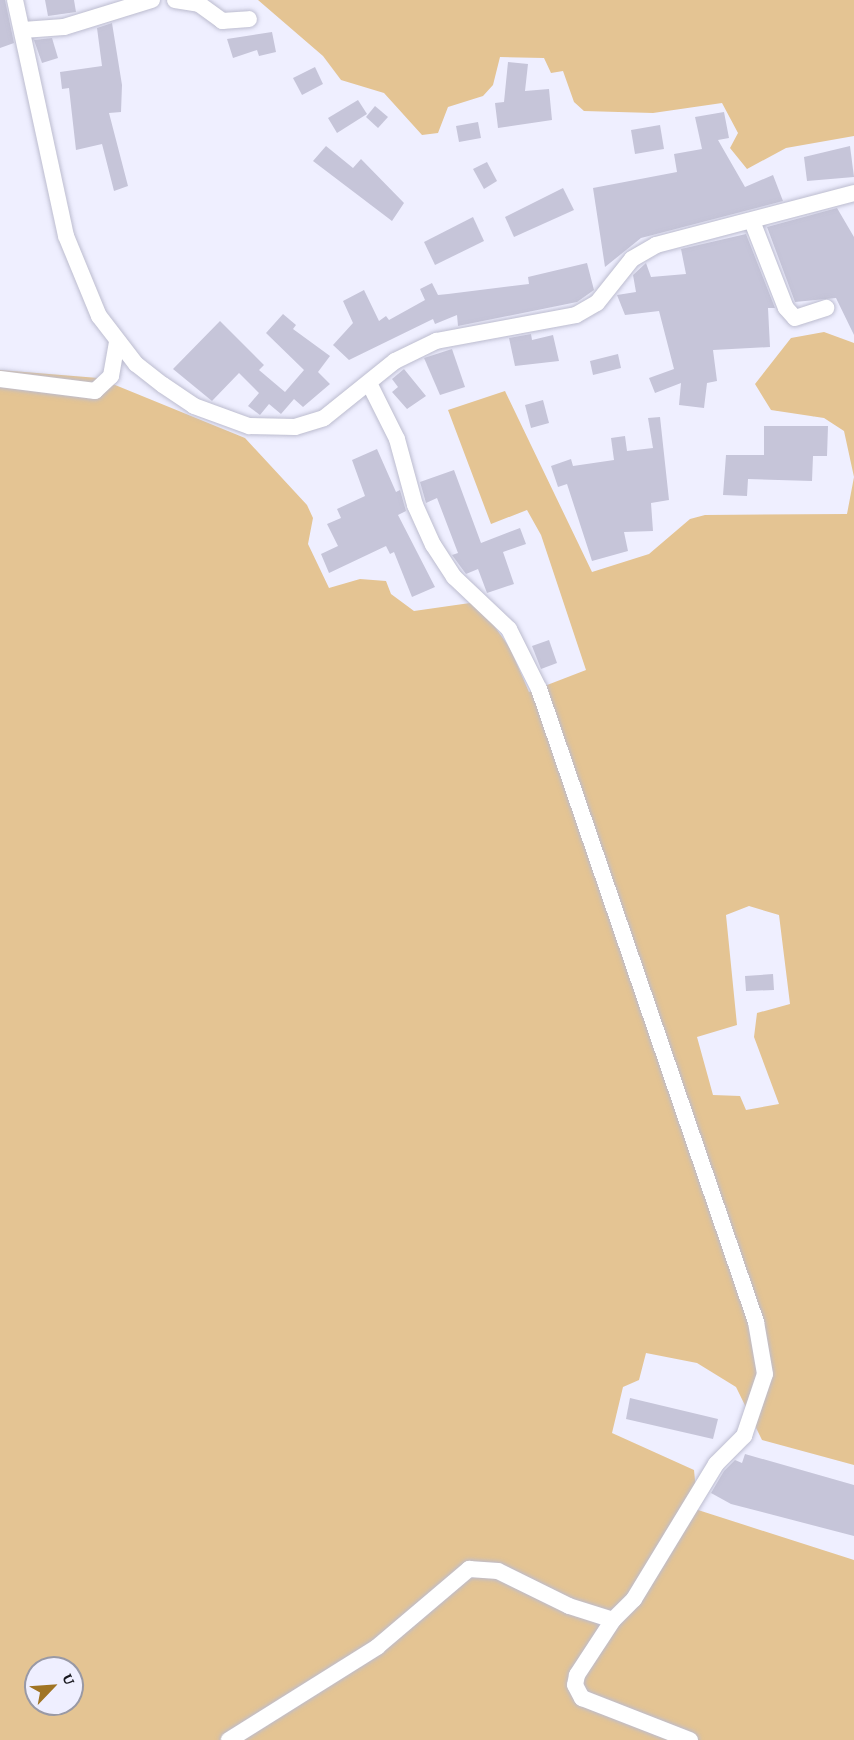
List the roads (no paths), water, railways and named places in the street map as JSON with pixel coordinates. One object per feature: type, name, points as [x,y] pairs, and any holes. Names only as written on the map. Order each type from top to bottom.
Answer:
[{"type":"street","points":[[15,0],[66,236],[99,316],[117,342],[194,406],[249,426],[295,426],[324,418],[370,385],[400,357],[436,341],[576,315],[597,303],[622,268],[642,253],[854,193]]},
{"type":"street","points":[[22,30],[64,27],[152,0]]},
{"type":"street","points":[[176,0],[199,4],[222,21],[249,19]]},
{"type":"street","points":[[752,220],[786,309],[795,318],[826,308]]},
{"type":"street","points":[[0,379],[95,391],[111,376],[117,342]]},
{"type":"street","points":[[370,385],[398,439],[412,496],[433,545],[454,578],[509,629],[538,689],[756,1322],[764,1359],[764,1389],[744,1436],[716,1464],[634,1599],[613,1620],[577,1676],[575,1685],[582,1698],[690,1740]]},
{"type":"street","points":[[229,1740],[377,1647],[469,1569],[498,1571],[569,1606],[613,1620]]}]
